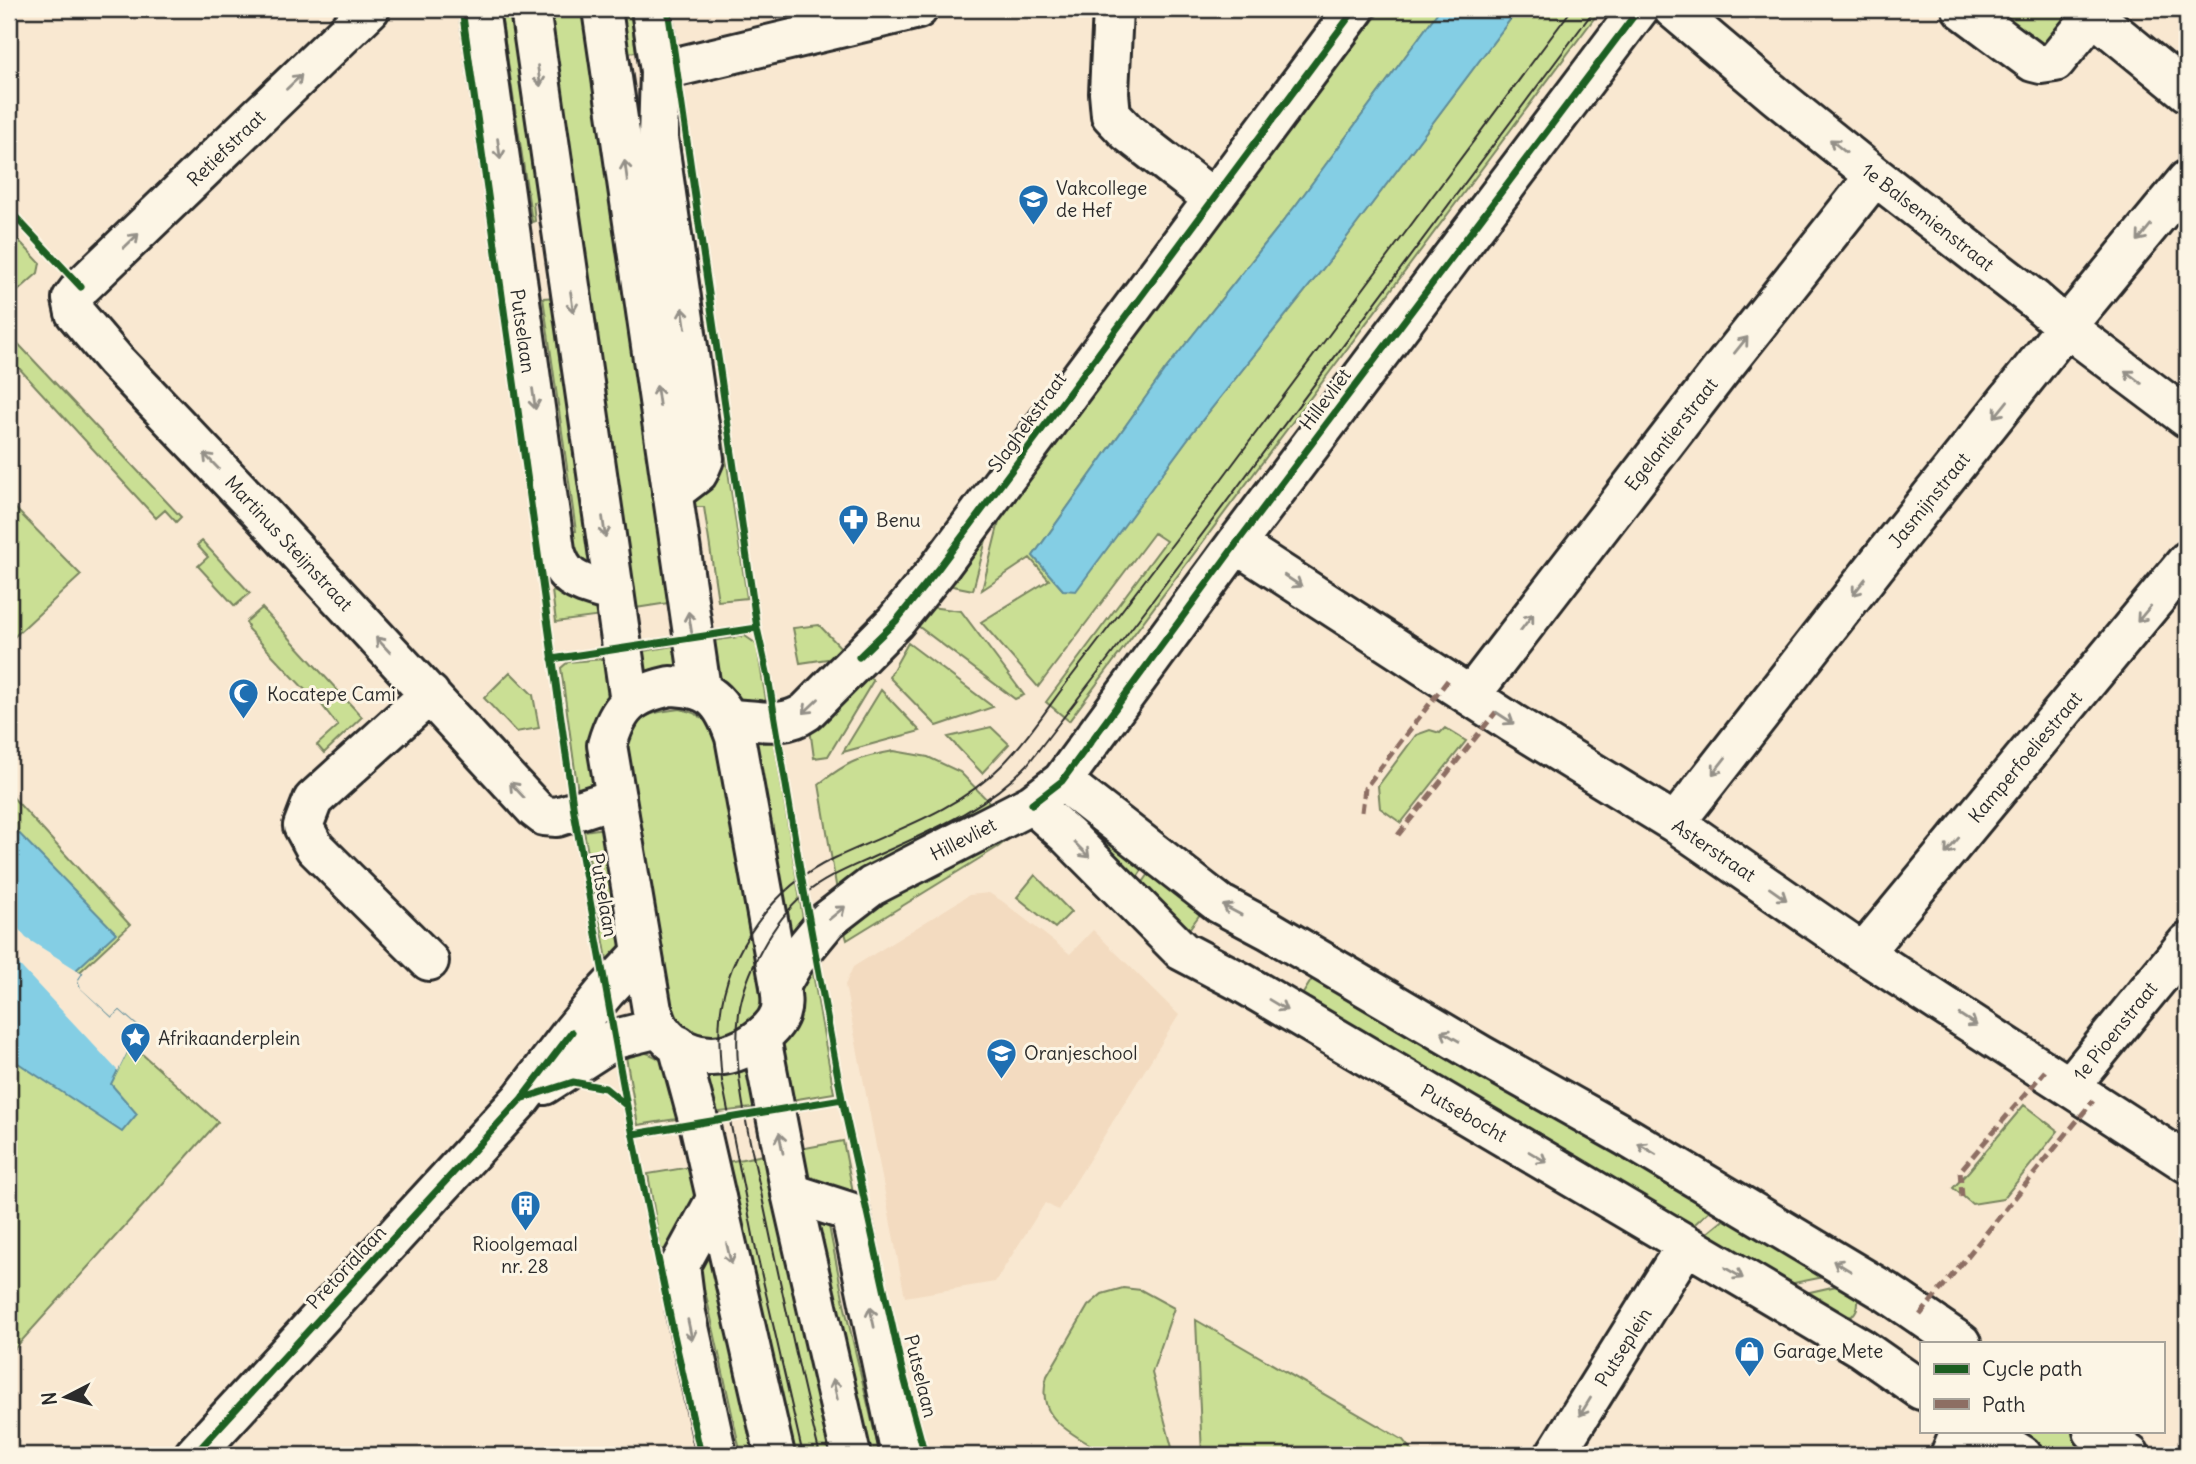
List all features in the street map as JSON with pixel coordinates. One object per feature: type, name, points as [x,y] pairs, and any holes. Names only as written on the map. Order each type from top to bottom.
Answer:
[{"type":"street","name":"Retiefstraat","points":[[81,287],[370,9]]},
{"type":"street","name":"Putselaan","points":[[479,9],[555,550],[559,566],[569,578],[614,593]]},
{"type":"street","points":[[530,9],[630,702]]},
{"type":"street","points":[[602,9],[701,689]]},
{"type":"street","points":[[651,9],[660,71],[658,138],[704,459],[698,473],[672,493]]},
{"type":"street","points":[[660,71],[918,9]]},
{"type":"street","points":[[1113,9],[1109,93],[1111,115],[1127,132],[1212,198],[1355,9]]},
{"type":"street","name":"Hillevliet","points":[[780,986],[795,960],[828,920],[872,886],[1032,804],[1062,781],[1236,544],[1639,9]]},
{"type":"street","name":"1e Balsemienstraat","points":[[1674,9],[1875,176],[2066,327],[2187,418]]},
{"type":"street","points":[[1962,9],[2033,62],[2041,64],[2056,62],[2095,12],[2187,92]]},
{"type":"street","name":"Egelantierstraat","points":[[1471,695],[1709,384],[1875,176]]},
{"type":"street","name":"Jasmijnstraat","points":[[1675,823],[2066,327],[2187,180]]},
{"type":"street","name":"Slaghekstraat","points":[[729,719],[775,723],[796,719],[896,621],[1008,475],[1212,198]]},
{"type":"street","name":"Martinus Steijnstraat","points":[[81,287],[72,299],[75,313],[115,360],[535,809],[544,816],[551,817],[616,798]]},
{"type":"street","name":"Asterstraat","points":[[1236,544],[1675,823],[1863,953],[2187,1163]]},
{"type":"street","name":"Kamperfoeliestraat","points":[[1863,953],[2187,561]]},
{"type":"street","points":[[668,1037],[693,1053],[707,1057],[739,1051],[761,1038],[775,1022],[782,1001],[735,737],[729,719],[714,698],[701,689],[670,686],[653,690],[630,702],[620,712],[607,745],[652,1010],[668,1037],[699,1123],[775,1455]]},
{"type":"street","points":[[429,961],[315,848],[303,826],[313,800],[430,694]]},
{"type":"street","points":[[1062,781],[1220,904],[1627,1137],[1888,1293],[1960,1342]]},
{"type":"street","name":"Putsebocht","points":[[1032,804],[1068,836],[1182,951],[1241,982],[1861,1348],[1920,1389]]},
{"type":"street","points":[[1241,982],[1269,930]]},
{"type":"street","name":"1e Pioenstraat","points":[[2070,1086],[2187,943]]},
{"type":"street","name":"Pretorialaan","points":[[194,1455],[521,1099],[572,1032],[642,953]]},
{"type":"street","name":"Pretorialaan","points":[[521,1099],[615,1039],[668,1037]]},
{"type":"street","points":[[761,1038],[791,1193],[851,1455]]},
{"type":"street","name":"Putselaan","points":[[791,1193],[850,1212],[901,1455]]},
{"type":"street","points":[[716,1199],[680,1265],[686,1313],[717,1455]]},
{"type":"street","name":"Putseplein","points":[[1557,1452],[1686,1245]]},
{"type":"street","points":[[1861,1348],[1888,1293]]},
{"type":"street","points":[[1950,1455],[1960,1432]]},
{"type":"street","points":[[1986,1432],[2022,1455]]},
{"type":"street","points":[[2095,1432],[2130,1455]]},
{"type":"shaded area","name":"Oranjeschool","points":[[989,893],[1070,954],[1093,930],[1179,1015],[1058,1210],[1045,1203],[995,1282],[905,1297],[845,985],[853,967],[969,895]]},
{"type":"green space","points":[[500,9],[514,9],[543,200],[533,202],[535,221],[532,222]]},
{"type":"green space","points":[[539,9],[590,9],[675,602],[629,609]]},
{"type":"green space","points":[[621,9],[630,9],[636,52],[627,53]]},
{"type":"green space","points":[[1382,9],[1440,9],[1296,205],[1165,370],[1033,556],[1063,590],[1076,590],[1192,433],[1329,261],[1518,9],[1601,9],[1069,721],[1046,702],[1166,541],[1154,533],[1038,687],[981,622],[1049,580],[1030,558],[982,590],[1004,502]]},
{"type":"green space","points":[[1995,9],[2011,9],[2017,14],[2046,12],[2049,9],[2080,9],[2053,42],[2026,46],[1988,16]]},
{"type":"green space","points":[[672,89],[710,354],[700,355],[668,132]]},
{"type":"green space","points":[[9,230],[40,263],[38,273],[9,299]]},
{"type":"green space","points":[[557,297],[593,567],[577,558],[565,532],[576,531],[543,298]]},
{"type":"green space","points":[[9,334],[181,517],[176,522],[165,510],[156,518],[18,367],[16,368],[9,360]]},
{"type":"green space","points":[[722,430],[747,598],[718,601],[704,507],[692,507],[689,499],[715,431]]},
{"type":"green space","points":[[9,502],[81,575],[13,638],[9,633]]},
{"type":"green space","points":[[994,509],[973,590],[938,583]]},
{"type":"green space","points":[[202,541],[250,593],[235,606],[198,566],[208,557],[197,545]]},
{"type":"green space","points":[[552,591],[595,604],[600,603],[602,616],[556,622]]},
{"type":"green space","points":[[922,606],[961,611],[1024,695],[1015,699],[910,620]]},
{"type":"green space","points":[[262,608],[362,717],[324,753],[317,745],[338,726],[311,691],[308,693],[247,628],[246,622]]},
{"type":"green space","points":[[819,625],[843,650],[834,658],[800,663],[793,628]]},
{"type":"green space","points":[[745,636],[757,647],[767,706],[745,702],[729,692],[718,677],[704,642]]},
{"type":"green space","points":[[908,643],[993,707],[937,726],[889,677]]},
{"type":"green space","points":[[679,645],[684,671],[636,681],[632,653]]},
{"type":"green space","points":[[608,659],[613,694],[598,781],[578,792],[561,668],[568,662]]},
{"type":"green space","points":[[863,670],[873,681],[828,756],[814,758],[809,721]]},
{"type":"green space","points":[[510,672],[533,695],[539,728],[516,732],[484,698]]},
{"type":"green space","points":[[881,690],[920,731],[843,752]]},
{"type":"green space","points":[[680,709],[703,719],[717,739],[764,967],[760,1004],[747,1028],[739,1032],[699,1037],[692,1035],[681,1025],[660,990],[626,759],[631,734],[640,720],[656,713]]},
{"type":"green space","points":[[991,727],[1009,744],[982,773],[948,737]]},
{"type":"green space","points":[[1445,728],[1466,741],[1401,823],[1380,808],[1378,786],[1416,735],[1430,730],[1440,733]]},
{"type":"green space","points":[[747,737],[774,740],[805,931],[784,955]]},
{"type":"green space","points":[[894,751],[928,757],[960,772],[999,812],[838,897],[819,784],[854,762]]},
{"type":"green space","points":[[9,793],[130,925],[69,982],[132,1045],[218,1122],[9,1355]]},
{"type":"green space","points":[[1088,819],[1146,864],[1133,884],[1078,828]]},
{"type":"green space","points":[[605,828],[622,947],[609,971],[584,831]]},
{"type":"green space","points":[[1019,831],[998,847],[847,940],[843,925],[864,902]]},
{"type":"green space","points":[[1151,871],[1203,910],[1187,932],[1139,888]]},
{"type":"green space","points":[[1035,875],[1071,912],[1055,928],[1017,897]]},
{"type":"green space","points":[[811,962],[834,1093],[785,1101],[778,1050],[795,993]]},
{"type":"green space","points":[[1317,971],[1717,1204],[1686,1232],[1299,1000]]},
{"type":"green space","points":[[635,1050],[660,1059],[673,1073],[689,1117],[638,1125],[625,1051]]},
{"type":"green space","points":[[752,1063],[760,1107],[712,1113],[705,1075],[736,1072]]},
{"type":"green space","points":[[2024,1105],[2058,1131],[2003,1199],[1972,1204],[1953,1188]]},
{"type":"green space","points":[[843,1141],[855,1202],[806,1184],[800,1149]]},
{"type":"green space","points":[[769,1154],[836,1455],[786,1455],[722,1163]]},
{"type":"green space","points":[[690,1167],[705,1202],[676,1246],[661,1250],[648,1174]]},
{"type":"green space","points":[[1732,1213],[1834,1275],[1784,1285],[1700,1239]]},
{"type":"green space","points":[[813,1217],[829,1226],[845,1308],[880,1455],[867,1455]]},
{"type":"green space","points":[[708,1240],[755,1455],[741,1455],[706,1295],[694,1298],[689,1279]]},
{"type":"green space","points":[[1850,1283],[1857,1295],[1858,1304],[1852,1316],[1841,1318],[1801,1294]]},
{"type":"green space","points":[[1123,1288],[1141,1290],[1174,1308],[1152,1373],[1174,1455],[1130,1457],[1108,1454],[1065,1429],[1047,1407],[1047,1376],[1088,1306],[1102,1294]]},
{"type":"green space","points":[[1196,1320],[1403,1440],[1415,1455],[1202,1455]]},
{"type":"green space","points":[[2013,1432],[2080,1432],[2115,1455],[2049,1455]]},
{"type":"water","points":[[1440,9],[1518,9],[1329,261],[1192,433],[1076,591],[1063,590],[1033,556],[1165,370],[1296,205]]},
{"type":"water","points":[[9,823],[116,933],[76,970],[82,973],[77,981],[80,989],[112,1018],[120,1011],[139,1028],[111,1084],[137,1114],[122,1132],[9,1057]]},
{"type":"pier","points":[[9,917],[26,938],[82,973],[78,986],[112,1018],[120,1011],[139,1028],[118,1071],[9,954]]},
{"type":"tram line","points":[[803,1455],[756,1250],[722,1081],[720,1017],[724,992],[743,945],[774,903],[792,885],[813,870],[944,808],[983,782],[1011,756],[1200,508],[1572,9]]},
{"type":"tram line","points":[[820,1455],[797,1360],[740,1083],[737,1036],[739,1013],[747,981],[762,949],[782,919],[811,889],[835,875],[953,820],[992,795],[1027,765],[1595,9]]},
{"type":"marked path","points":[[1362,812],[1365,788],[1448,680]]},
{"type":"marked path","points":[[1398,835],[1496,712]]},
{"type":"marked path","points":[[1962,1197],[1960,1171],[2045,1071]]},
{"type":"marked path","points":[[1920,1315],[2093,1101]]},
{"type":"cycle path","points":[[462,9],[574,812],[627,1106],[701,1455]]},
{"type":"cycle path","points":[[668,9],[757,628],[768,677],[842,1099],[902,1370],[925,1455]]},
{"type":"cycle path","points":[[859,657],[896,621],[938,569],[1355,9]]},
{"type":"cycle path","points":[[1032,804],[1062,781],[1236,544],[1639,9]]},
{"type":"cycle path","points":[[9,210],[81,287]]},
{"type":"cycle path","points":[[552,659],[757,628]]},
{"type":"cycle path","points":[[194,1455],[521,1099],[572,1032]]},
{"type":"cycle path","points":[[521,1099],[573,1082],[605,1088],[627,1106]]},
{"type":"cycle path","points":[[634,1134],[842,1099]]},
{"type":"place","name":"Vakcollege de Hef","points":[[1033,226]]},
{"type":"place","name":"Benu","points":[[853,547]]},
{"type":"place","name":"Kocatepe Cami","points":[[244,721]]},
{"type":"place","name":"Afrikaanderplein","points":[[135,1065]]},
{"type":"place","name":"Oranjeschool","points":[[1001,1080]]},
{"type":"place","name":"Rioolgemaal nr. 28","points":[[525,1232]]},
{"type":"place","name":"Garage Mete","points":[[1750,1378]]}]
